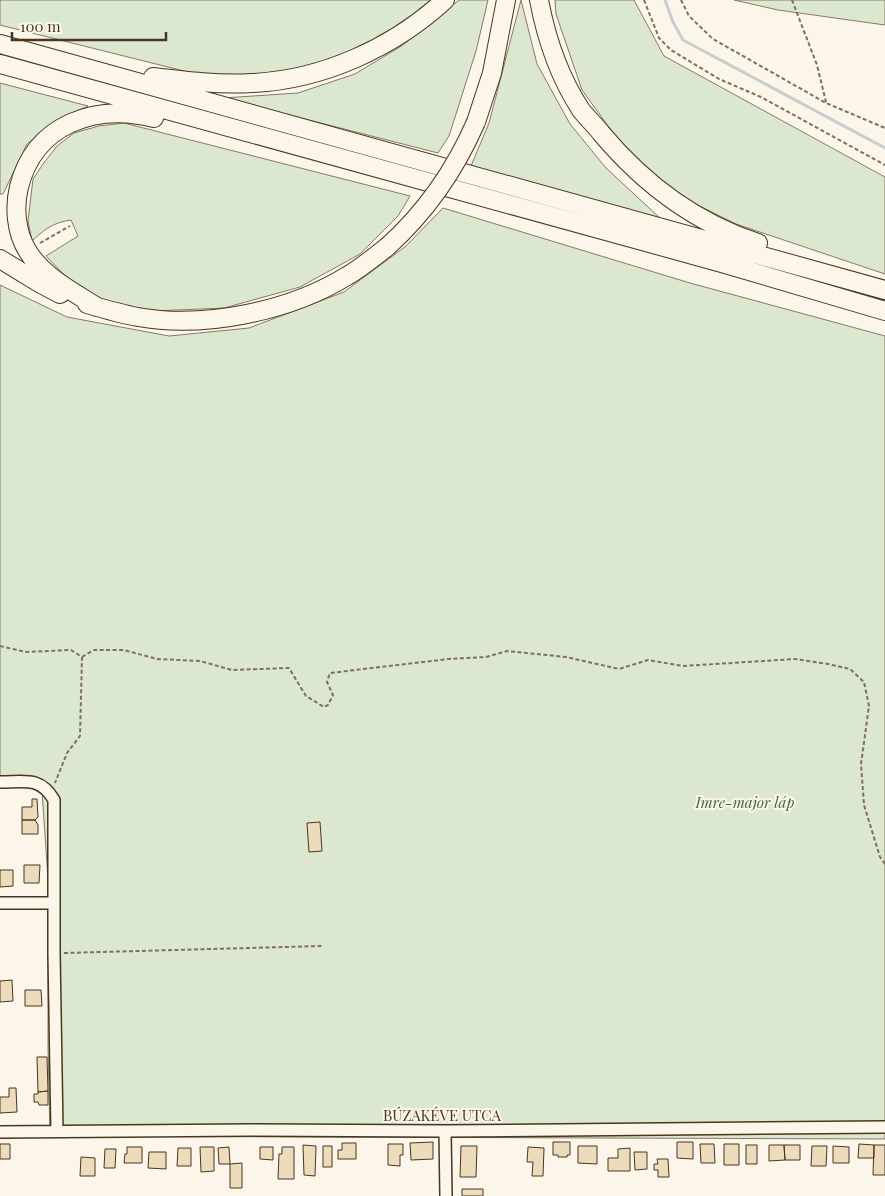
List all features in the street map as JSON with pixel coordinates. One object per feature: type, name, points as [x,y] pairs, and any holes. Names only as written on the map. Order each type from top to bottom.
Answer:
[{"type":"highway","points":[[108,73],[230,84],[296,78],[339,65],[372,50],[418,22],[445,0]]},
{"type":"highway","points":[[0,259],[41,284],[67,297],[139,318],[182,321],[203,320],[253,312],[302,298],[328,287],[347,276],[387,247],[407,229],[452,170],[476,122],[492,73],[506,0]]},
{"type":"highway","points":[[539,0],[542,18],[554,52],[565,80],[581,110],[637,172],[678,204],[700,218],[752,241],[823,263],[879,288]]},
{"type":"highway","points":[[0,44],[879,288]]},
{"type":"highway","points":[[0,64],[722,263],[885,311]]},
{"type":"highway","points":[[97,307],[42,269],[27,250],[21,237],[16,214],[18,194],[25,168],[37,149],[60,128],[99,114],[136,113],[220,134],[248,132]]},
{"type":"street","points":[[0,782],[34,782],[44,787],[52,796],[57,1130]]},
{"type":"street","points":[[0,903],[54,903]]},
{"type":"street","name":"BÚZAKÉVE UTCA","points":[[0,1132],[57,1130],[445,1131],[885,1127]]},
{"type":"street","points":[[445,1131],[446,1196]]},
{"type":"path","points":[[644,0],[659,38],[671,50],[719,79],[761,97],[885,165]]},
{"type":"path","points":[[681,0],[689,16],[713,38],[826,103],[885,128]]},
{"type":"path","points":[[792,0],[817,66],[826,103]]},
{"type":"path","points":[[27,250],[70,226]]},
{"type":"path","points":[[0,646],[26,652],[71,650],[82,657]]},
{"type":"path","points":[[82,657],[94,650],[124,650],[157,659],[200,661],[232,670],[289,668],[306,696],[324,707],[328,706],[334,695],[327,682],[330,673],[448,659],[486,657],[507,651],[566,657],[618,669],[648,660],[683,666],[795,659],[828,664],[850,670],[864,682],[869,706],[861,764],[864,805],[880,857],[885,864]]},
{"type":"path","points":[[52,796],[67,753],[80,736],[82,657]]},
{"type":"path","points":[[54,953],[322,946]]},
{"type":"green space","points":[[0,0],[432,0],[410,21],[360,51],[272,78],[216,79],[0,25]]},
{"type":"green space","points":[[459,0],[488,0],[476,51],[449,136],[438,153],[223,98],[298,93],[355,74],[403,45]]},
{"type":"green space","points":[[521,0],[537,64],[570,124],[606,168],[661,219],[471,166],[489,123]]},
{"type":"green space","points":[[555,0],[634,0],[664,56],[885,177],[885,274],[736,224],[679,196],[624,148],[582,90],[556,14]]},
{"type":"green space","points":[[734,0],[885,0],[885,25],[778,10]]},
{"type":"green space","points":[[0,83],[88,106],[57,120],[27,144],[3,194],[0,194]]},
{"type":"green space","points":[[124,123],[410,196],[398,216],[360,254],[300,287],[224,308],[153,311],[105,303],[74,285],[46,256],[78,236],[71,220],[49,227],[32,241],[28,221],[33,179],[57,146],[74,133],[99,126]]},
{"type":"green space","name":"Imre-major láp","points":[[443,208],[690,283],[885,336],[885,1139],[50,1136],[48,879],[42,791],[33,787],[0,787],[0,285],[67,317],[169,336],[249,328],[344,292],[406,246]]},
{"type":"building","points":[[32,799],[37,799],[38,817],[35,820],[22,820],[22,807],[32,807]]},
{"type":"building","points":[[22,820],[35,820],[38,825],[38,834],[22,834]]},
{"type":"building","points":[[320,822],[322,851],[309,852],[307,823]]},
{"type":"building","points":[[24,865],[40,865],[39,883],[24,883]]},
{"type":"building","points":[[0,870],[13,870],[13,886],[0,887]]},
{"type":"building","points":[[12,980],[13,1001],[0,1002],[0,981]]},
{"type":"building","points":[[25,990],[41,990],[42,1006],[25,1006]]},
{"type":"building","points":[[37,1057],[47,1057],[48,1091],[38,1092]]},
{"type":"building","points":[[9,1088],[16,1088],[17,1112],[0,1113],[0,1097],[9,1097]]},
{"type":"building","points":[[48,1091],[48,1105],[39,1105],[38,1102],[34,1102],[34,1094]]},
{"type":"building","points":[[433,1142],[433,1159],[411,1160],[410,1143]]},
{"type":"building","points":[[553,1142],[570,1142],[570,1155],[558,1157],[558,1155],[553,1155]]},
{"type":"building","points":[[677,1142],[693,1142],[693,1159],[677,1158]]},
{"type":"building","points":[[342,1143],[356,1143],[356,1159],[338,1159],[338,1150],[342,1150]]},
{"type":"building","points":[[0,1144],[10,1144],[10,1159],[0,1159]]},
{"type":"building","points":[[388,1144],[403,1144],[400,1166],[388,1165]]},
{"type":"building","points":[[700,1144],[714,1144],[715,1163],[701,1163]]},
{"type":"building","points":[[724,1144],[739,1144],[739,1165],[724,1165]]},
{"type":"building","points":[[859,1144],[874,1145],[874,1158],[858,1158]]},
{"type":"building","points":[[303,1145],[316,1146],[315,1176],[304,1175]]},
{"type":"building","points":[[746,1145],[757,1145],[757,1164],[746,1164]]},
{"type":"building","points":[[769,1145],[784,1145],[785,1160],[769,1161]]},
{"type":"building","points":[[784,1145],[800,1145],[800,1160],[785,1160]]},
{"type":"building","points":[[874,1145],[885,1145],[885,1175],[873,1175]]},
{"type":"building","points":[[323,1146],[332,1146],[332,1167],[323,1167]]},
{"type":"building","points":[[461,1146],[477,1146],[476,1177],[460,1177]]},
{"type":"building","points":[[578,1146],[597,1146],[597,1164],[578,1163]]},
{"type":"building","points":[[812,1146],[827,1146],[826,1166],[811,1166]]},
{"type":"building","points":[[833,1146],[849,1147],[849,1163],[833,1163]]},
{"type":"building","points":[[127,1147],[142,1147],[142,1163],[124,1163]]},
{"type":"building","points":[[200,1147],[214,1147],[214,1171],[201,1172]]},
{"type":"building","points":[[229,1147],[230,1164],[219,1164],[218,1148]]},
{"type":"building","points":[[260,1147],[273,1147],[273,1160],[260,1159]]},
{"type":"building","points":[[282,1147],[294,1147],[294,1179],[278,1179],[279,1154],[282,1154]]},
{"type":"building","points":[[528,1147],[544,1148],[543,1176],[532,1176],[533,1162],[527,1162]]},
{"type":"building","points":[[178,1148],[191,1148],[191,1166],[177,1166]]},
{"type":"building","points":[[630,1148],[630,1171],[608,1171],[608,1158],[618,1158],[618,1149]]},
{"type":"building","points":[[105,1149],[116,1149],[115,1168],[104,1168]]},
{"type":"building","points":[[149,1152],[166,1152],[166,1169],[148,1168]]},
{"type":"building","points":[[634,1152],[647,1152],[647,1169],[635,1170]]},
{"type":"building","points":[[81,1157],[95,1158],[95,1176],[80,1176]]},
{"type":"building","points":[[657,1159],[668,1159],[669,1177],[658,1177],[658,1170],[654,1170],[654,1164],[658,1164]]},
{"type":"building","points":[[242,1163],[242,1188],[230,1188],[230,1164]]},
{"type":"building","points":[[462,1189],[483,1189],[483,1196],[462,1196]]},
{"type":"waterway","points":[[665,0],[673,22],[683,40],[885,148]]}]
